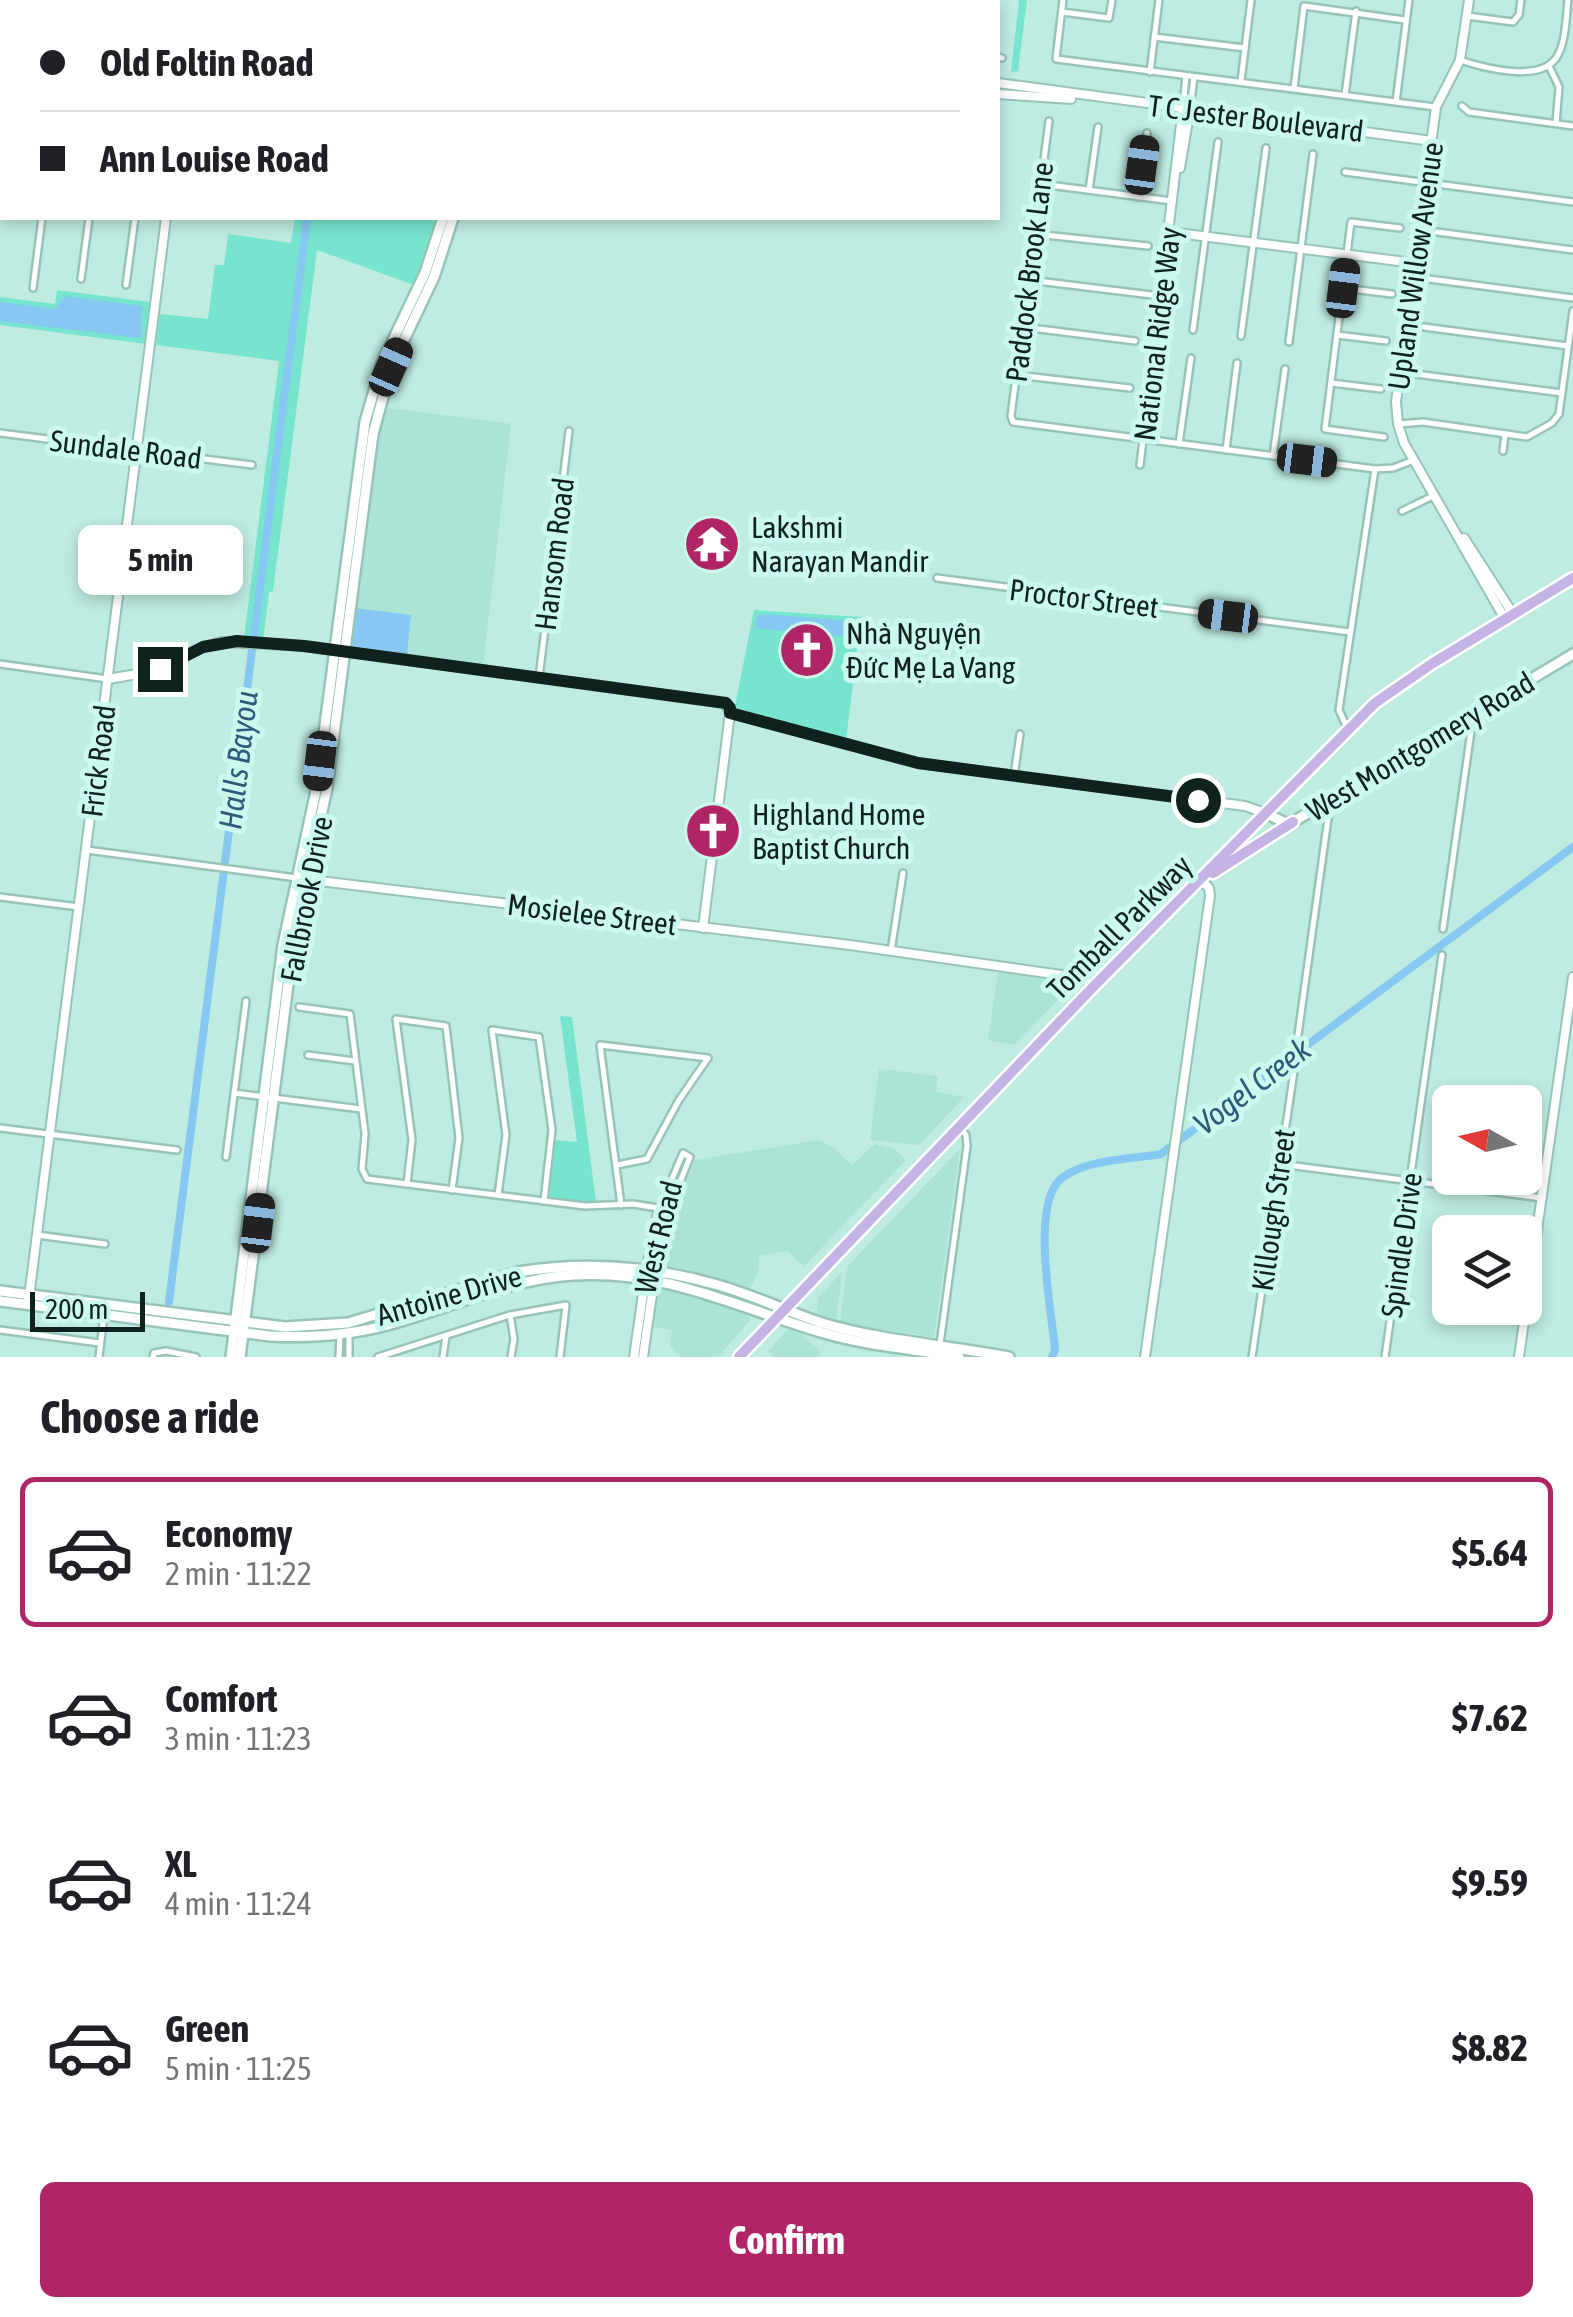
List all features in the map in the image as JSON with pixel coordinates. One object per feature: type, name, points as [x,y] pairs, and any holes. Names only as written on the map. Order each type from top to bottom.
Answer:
[{"type":"main road","name":"Fallbrook Drive","points":[[230,1357],[239,1327],[302,879],[327,788],[339,652],[372,413],[382,363],[425,273],[441,220]]},
{"type":"main road","name":"Fallbrook Drive","points":[[372,413],[434,277],[452,220]]},
{"type":"main road","name":"Tomball Parkway","points":[[740,1357],[1094,986],[1348,730],[1394,688],[1573,578]]},
{"type":"main road","name":"West Montgomery Road","points":[[1265,813],[1286,823],[1294,822],[1573,654]]},
{"type":"main road","points":[[1202,879],[1294,822]]},
{"type":"main road","name":"Antoine Drive","points":[[0,1292],[28,1300],[289,1337],[344,1329],[434,1304],[499,1277],[608,1266],[713,1289],[828,1334],[1002,1356]]},
{"type":"main road","name":"Antoine Drive","points":[[0,1301],[28,1300]]},
{"type":"main road","name":"Fallbrook Drive","points":[[239,1327],[240,1357]]},
{"type":"main road","name":"Antoine Drive","points":[[939,1351],[959,1357]]},
{"type":"street","points":[[974,0],[991,0]]},
{"type":"street","points":[[1063,0],[1056,60],[1436,108]]},
{"type":"street","points":[[1062,12],[1109,18],[1112,0]]},
{"type":"street","points":[[1150,72],[1159,0]]},
{"type":"street","points":[[1240,81],[1250,0]]},
{"type":"street","points":[[1396,102],[1409,0]]},
{"type":"street","name":"Upland Willow Avenue","points":[[1470,0],[1460,60],[1436,108],[1400,372],[1398,424],[1414,460],[1509,616]]},
{"type":"street","points":[[1467,16],[1516,20],[1521,0]]},
{"type":"street","points":[[1460,60],[1534,72],[1548,66],[1560,48],[1568,0]]},
{"type":"street","points":[[1294,88],[1304,6],[1405,20]]},
{"type":"street","points":[[1345,95],[1356,11]]},
{"type":"street","points":[[1154,37],[1244,48]]},
{"type":"street","points":[[1548,66],[1558,87],[1556,123]]},
{"type":"street","name":"National Ridge Way","points":[[1140,466],[1190,76]]},
{"type":"street","name":"T C Jester Boulevard","points":[[1000,84],[1185,115],[1432,141]]},
{"type":"street","points":[[1015,96],[1016,86]]},
{"type":"street","name":"T C Jester Boulevard","points":[[1000,94],[1071,99],[1080,96]]},
{"type":"street","points":[[1462,106],[1469,112],[1573,126]]},
{"type":"street","name":"Paddock Brook Lane","points":[[1049,121],[1010,416],[1013,422],[1143,440]]},
{"type":"street","points":[[1090,190],[1098,127]]},
{"type":"street","points":[[1138,197],[1147,133]]},
{"type":"street","points":[[1193,330],[1218,142]]},
{"type":"street","points":[[1241,336],[1266,148]]},
{"type":"street","points":[[1289,342],[1313,154]]},
{"type":"street","points":[[1345,172],[1573,202]]},
{"type":"street","points":[[1041,184],[1174,202]]},
{"type":"street","points":[[33,288],[42,220]]},
{"type":"street","points":[[81,279],[88,220]]},
{"type":"street","points":[[126,285],[134,220]]},
{"type":"street","name":"Frick Road","points":[[28,1300],[166,220]]},
{"type":"street","points":[[1384,437],[1325,429],[1351,222],[1400,228]]},
{"type":"street","points":[[1170,232],[1414,262]]},
{"type":"street","points":[[1437,232],[1573,250]]},
{"type":"street","points":[[1035,234],[1148,246]]},
{"type":"street","points":[[1429,279],[1573,298]]},
{"type":"street","points":[[1029,280],[1161,296]]},
{"type":"street","points":[[1343,288],[1392,294]]},
{"type":"street","points":[[1398,424],[1423,422],[1527,436],[1557,419],[1573,311]]},
{"type":"street","points":[[1022,327],[1136,341]]},
{"type":"street","points":[[1424,327],[1568,346]]},
{"type":"street","points":[[1337,335],[1386,341]]},
{"type":"street","points":[[1179,444],[1191,358]]},
{"type":"street","points":[[1226,450],[1237,363]]},
{"type":"street","points":[[1274,456],[1285,369]]},
{"type":"street","points":[[1400,372],[1562,394]]},
{"type":"street","points":[[1016,375],[1130,388]]},
{"type":"street","points":[[1331,383],[1381,389]]},
{"type":"street","name":"Hansom Road","points":[[538,678],[570,430]]},
{"type":"street","name":"Sundale Road","points":[[0,433],[252,464]]},
{"type":"street","points":[[1503,451],[1505,434]]},
{"type":"street","points":[[1143,440],[1375,469],[1393,468],[1414,460]]},
{"type":"street","points":[[1348,730],[1339,710],[1375,469]]},
{"type":"street","points":[[1402,511],[1435,494]]},
{"type":"street","name":"Proctor Street","points":[[937,578],[1350,632]]},
{"type":"street","points":[[0,664],[108,679],[155,671],[210,645],[240,642],[726,703],[730,713],[703,928]]},
{"type":"street","points":[[730,713],[912,762],[1250,806],[1265,813]]},
{"type":"street","points":[[1443,929],[1473,714]]},
{"type":"street","points":[[1014,776],[1020,734]]},
{"type":"street","points":[[1298,1035],[1329,811],[1326,802]]},
{"type":"street","name":"Mosielee Street","points":[[86,850],[891,951],[1082,978],[1094,986]]},
{"type":"street","points":[[891,951],[904,872]]},
{"type":"street","points":[[1146,1357],[1210,896],[1210,888],[1202,879]]},
{"type":"street","points":[[0,897],[79,907]]},
{"type":"street","name":"Spindle Drive","points":[[1384,1357],[1442,956]]},
{"type":"street","points":[[1519,1357],[1573,977]]},
{"type":"street","points":[[226,1157],[246,1001]]},
{"type":"street","points":[[299,1008],[350,1014],[367,1179],[595,1207],[621,1204],[664,1209]]},
{"type":"street","points":[[407,1184],[412,1140],[396,1020],[446,1026],[458,1138],[452,1190]]},
{"type":"street","points":[[498,1195],[506,1135],[492,1030],[539,1037],[552,1130],[544,1201]]},
{"type":"street","points":[[617,1166],[647,1159],[679,1100],[708,1058],[600,1045],[621,1204]]},
{"type":"street","points":[[308,1055],[355,1060]]},
{"type":"street","name":"Killough Street","points":[[1252,1357],[1294,1064]]},
{"type":"street","points":[[234,1093],[362,1109]]},
{"type":"street","points":[[939,1351],[967,1146],[966,1135],[959,1127]]},
{"type":"street","points":[[0,1128],[177,1150]]},
{"type":"street","name":"West Road","points":[[634,1357],[664,1209],[683,1153],[690,1157],[664,1209]]},
{"type":"street","points":[[1280,1164],[1542,1198]]},
{"type":"street","points":[[37,1235],[105,1244]]},
{"type":"street","name":"West Road","points":[[643,1357],[650,1276]]},
{"type":"street","points":[[378,1357],[395,1355],[510,1315],[566,1305],[560,1357]]},
{"type":"street","points":[[98,1357],[104,1311]]},
{"type":"street","points":[[510,1315],[514,1339],[511,1357]]},
{"type":"street","points":[[339,1357],[344,1329]]},
{"type":"street","points":[[344,1329],[349,1357]]},
{"type":"street","points":[[0,1330],[100,1344]]},
{"type":"street","points":[[443,1357],[446,1336]]},
{"type":"street","points":[[153,1357],[154,1353],[166,1351],[196,1357]]},
{"type":"shaded area","points":[[382,407],[511,424],[483,666],[407,657],[411,620],[355,608]]},
{"type":"shaded area","points":[[998,971],[1060,979],[1058,1000],[1014,1045],[988,1040]]},
{"type":"shaded area","points":[[879,1069],[938,1076],[936,1092],[964,1097],[919,1145],[870,1140]]},
{"type":"shaded area","points":[[819,1140],[852,1165],[875,1144],[894,1149],[906,1160],[804,1266],[787,1251],[759,1256],[759,1268],[749,1292],[665,1269],[661,1264],[674,1210],[695,1160]]},
{"type":"shaded area","points":[[960,1149],[934,1337],[840,1324],[847,1267]]},
{"type":"shaded area","points":[[842,1272],[836,1323],[816,1317],[818,1298]]},
{"type":"shaded area","points":[[658,1287],[714,1299],[747,1312],[750,1320],[718,1357],[681,1357],[670,1347],[672,1330],[652,1327]]},
{"type":"shaded area","points":[[792,1326],[819,1350],[821,1357],[774,1357],[768,1351]]},
{"type":"green space","points":[[1019,0],[1027,0],[1018,71],[1011,72]]},
{"type":"green space","points":[[295,220],[437,220],[414,285],[317,250],[273,591],[269,592],[263,641],[244,639],[279,361],[156,345],[160,314],[208,319],[215,265],[224,265],[228,234],[291,243]]},
{"type":"green space","points":[[57,290],[150,302],[146,344],[0,325],[0,297],[55,304]]},
{"type":"green space","points":[[754,610],[861,617],[846,741],[734,711]]},
{"type":"green space","points":[[560,1016],[572,1017],[596,1202],[551,1199],[547,1195],[554,1140],[577,1142]]},
{"type":"water","points":[[65,296],[142,306],[142,335],[138,338],[0,321],[0,302],[55,309]]},
{"type":"water","points":[[355,608],[411,615],[407,657],[350,649]]},
{"type":"water","points":[[761,614],[852,621],[857,625],[850,637],[755,628]]},
{"type":"waterway","name":"Halls Bayou","points":[[169,1302],[307,220]]},
{"type":"waterway","name":"Vogel Creek","points":[[1052,1357],[1055,1350],[1045,1232],[1053,1190],[1063,1177],[1097,1163],[1161,1154],[1573,847]]},
{"type":"place","name":"Lakshmi Narayan Mandir","points":[[712,544]]},
{"type":"place","name":"Nhà Nguyện Đức Mẹ La Vang","points":[[807,650]]},
{"type":"place","name":"Highland Home Baptist Church","points":[[713,831]]},
{"type":"route","points":[[160,669],[220,642],[304,646],[726,703],[730,713],[918,763],[1198,800]]}]
